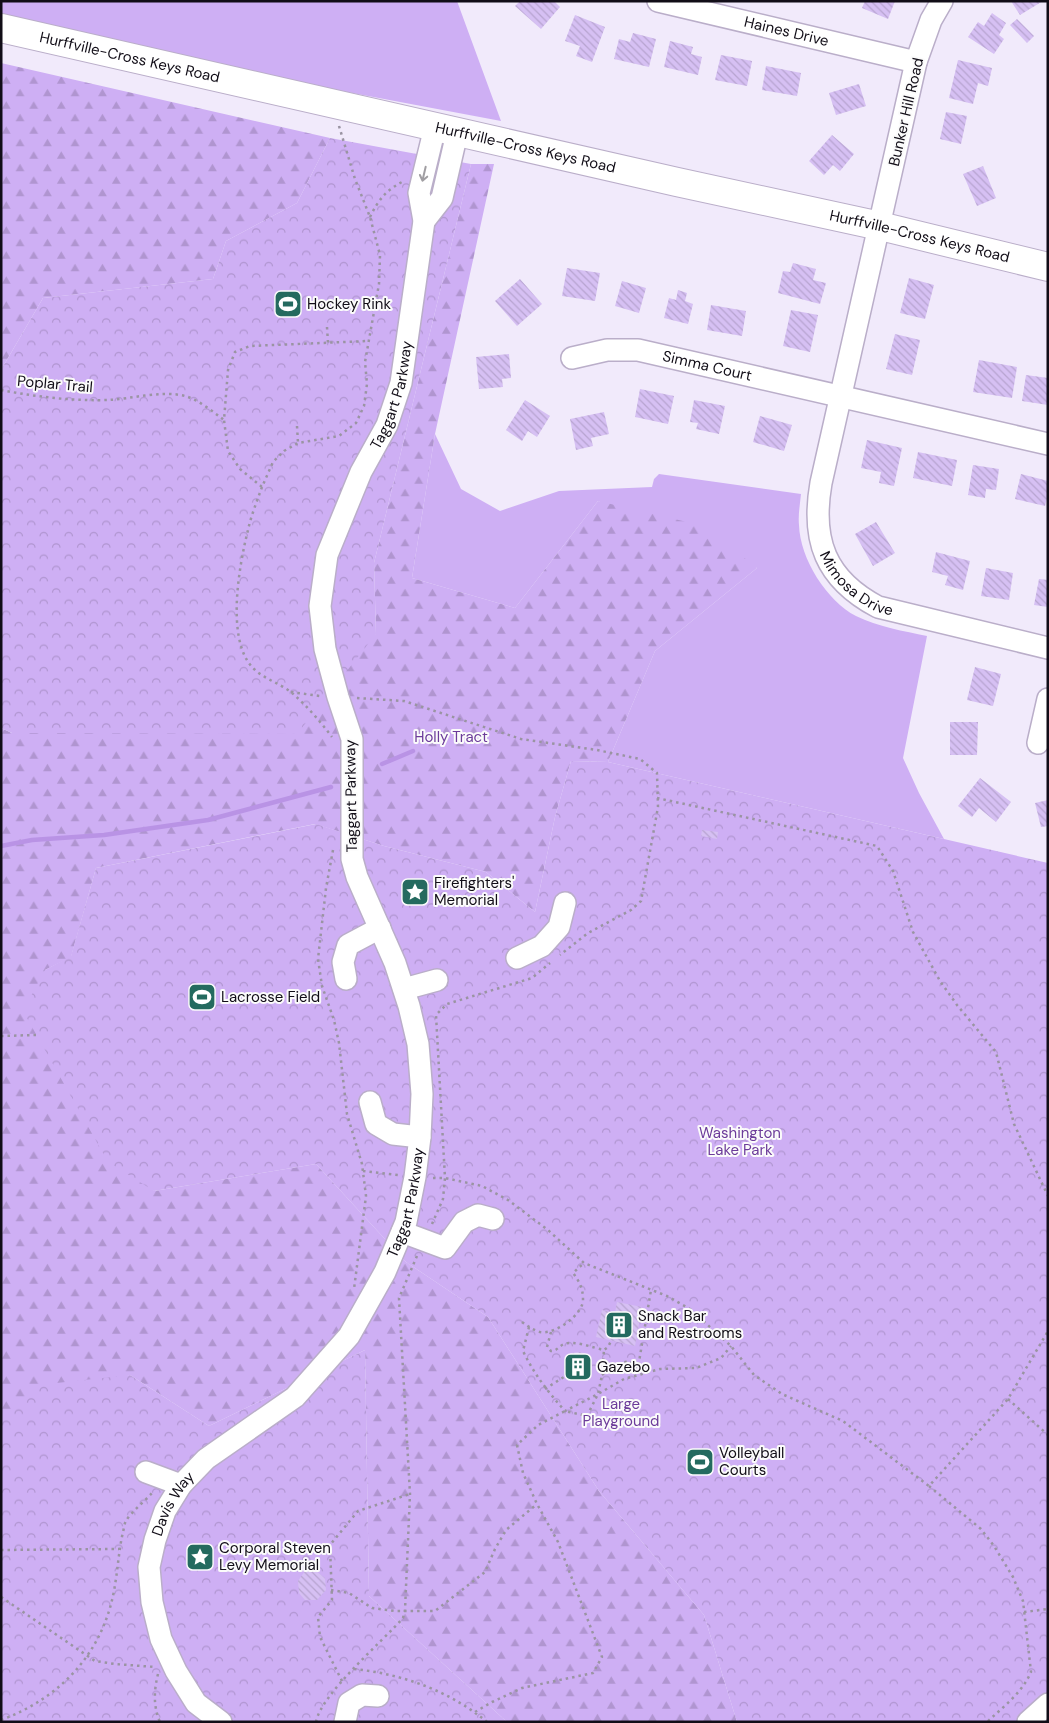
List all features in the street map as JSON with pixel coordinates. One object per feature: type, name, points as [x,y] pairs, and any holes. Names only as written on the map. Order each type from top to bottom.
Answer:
[{"type":"main road","name":"Hurffville-Cross Keys Road","points":[[1,28],[446,130],[880,226],[1048,266]]},
{"type":"street","name":"Haines Drive","points":[[658,1],[723,9],[916,62]]},
{"type":"street","name":"Bunker Hill Road","points":[[880,226],[916,62],[928,26],[942,1]]},
{"type":"street","name":"Taggart Parkway","points":[[349,1336],[385,1272],[406,1222],[420,1137],[422,1094],[418,1044],[404,989],[395,962],[356,877],[352,859],[352,739],[325,650],[320,606],[327,555],[361,472],[387,425],[401,383],[424,221],[419,193],[446,130]]},
{"type":"street","name":"Mimosa Drive","points":[[880,226],[821,483],[817,512],[819,537],[822,547],[840,578],[857,595],[878,607],[1048,648]]},
{"type":"street","name":"Simma Court","points":[[572,358],[606,350],[638,350],[841,397]]},
{"type":"street","points":[[841,397],[1048,444]]},
{"type":"street","points":[[1038,743],[1048,699]]},
{"type":"street","points":[[517,958],[542,946],[559,927],[565,902]]},
{"type":"street","points":[[346,979],[343,962],[348,945],[380,928]]},
{"type":"street","points":[[404,989],[437,980]]},
{"type":"street","points":[[370,1102],[376,1124],[393,1134],[420,1137]]},
{"type":"street","points":[[402,1232],[445,1248],[464,1222],[478,1215],[493,1220]]},
{"type":"street","name":"Davis Way","points":[[221,1722],[196,1703],[176,1671],[161,1639],[152,1602],[149,1567],[155,1540],[165,1512],[164,1479],[206,1459],[296,1397],[349,1336]]},
{"type":"street","points":[[345,1722],[349,1703],[362,1695],[378,1696]]},
{"type":"street","points":[[1028,1722],[1048,1704]]},
{"type":"path","points":[[332,738],[320,722],[290,692],[253,668],[244,655],[238,632],[240,572],[248,529],[262,487],[273,462],[284,451],[298,443],[339,436],[356,423],[364,406],[368,384],[365,362],[379,284],[380,255],[370,217],[355,179],[333,103]]},
{"type":"path","points":[[370,217],[377,203],[390,188],[404,182],[408,177]]},
{"type":"path","points":[[327,327],[328,342]]},
{"type":"path","points":[[262,487],[240,469],[228,451],[224,420],[228,370],[235,352],[250,346],[368,341]]},
{"type":"path","name":"Poplar Trail","points":[[1,390],[56,399],[108,400],[173,394],[186,396],[201,403],[224,420]]},
{"type":"path","points":[[297,426],[298,443]]},
{"type":"path","points":[[290,692],[327,696]]},
{"type":"path","points":[[357,698],[404,701],[521,738],[640,759],[657,773],[658,807],[641,901],[625,914],[588,933],[557,957]]},
{"type":"path","points":[[657,798],[877,846],[893,871],[913,932],[935,973],[957,1005],[996,1052],[1014,1124],[1048,1196]]},
{"type":"path","points":[[333,848],[326,888],[318,959],[322,986],[334,1020],[339,1043],[347,1114],[362,1164],[366,1196],[354,1293]]},
{"type":"path","points":[[316,1722],[317,1714],[328,1697],[403,1618],[405,1610],[410,1494],[399,1298],[442,1199],[445,1178],[436,1016],[446,1004],[532,978],[551,962]]},
{"type":"path","points":[[1,1036],[36,1035]]},
{"type":"path","points":[[445,1178],[482,1186],[508,1200],[548,1230],[584,1263],[668,1296],[690,1309],[731,1346],[754,1375],[782,1394],[843,1421],[929,1486],[981,1529],[1013,1577],[1022,1601],[1031,1672],[1019,1693],[987,1722]]},
{"type":"path","points":[[522,1322],[540,1332],[551,1332],[566,1324],[578,1311],[584,1300],[580,1283],[573,1273],[584,1263]]},
{"type":"path","points":[[637,1375],[651,1290]]},
{"type":"path","points":[[529,1327],[522,1351],[532,1371],[565,1411],[587,1416],[598,1394],[604,1350],[611,1341]]},
{"type":"path","points":[[929,1486],[1008,1399],[1048,1331]]},
{"type":"path","points":[[551,1332],[547,1347],[551,1351],[556,1351],[563,1344],[571,1343],[604,1350]]},
{"type":"path","points":[[475,1712],[522,1688],[593,1673],[602,1657],[558,1542],[537,1504],[523,1473],[517,1445],[538,1425],[624,1379],[660,1369],[696,1368],[721,1358],[731,1346]]},
{"type":"path","points":[[602,1375],[621,1363],[630,1361],[638,1368]]},
{"type":"path","points":[[545,1389],[567,1374]]},
{"type":"path","points":[[1008,1399],[1048,1435]]},
{"type":"path","points":[[1,1720],[27,1709],[51,1695],[88,1656],[106,1622],[113,1598],[119,1550],[126,1521],[164,1479]]},
{"type":"path","points":[[342,1681],[320,1637],[318,1617],[332,1600],[330,1545],[358,1512],[410,1494]]},
{"type":"path","points":[[331,1590],[349,1593],[372,1608],[394,1612],[405,1610],[435,1612],[485,1572],[506,1530],[537,1504]]},
{"type":"path","points":[[1,1550],[119,1550]]},
{"type":"path","points":[[1,1597],[95,1661],[159,1667],[154,1701],[160,1722]]},
{"type":"path","points":[[1024,1612],[1048,1609]]},
{"type":"path","points":[[354,1669],[399,1676],[444,1694],[475,1712],[487,1722]]},
{"type":"green space","points":[[1,1],[457,1],[501,121],[225,69],[1,18]]},
{"type":"green space","points":[[1,63],[330,138],[297,203],[226,241],[213,279],[43,298],[1,370]]},
{"type":"green space","points":[[330,138],[471,164],[374,563],[376,634],[297,734],[12,733],[1,728],[1,370],[43,298],[213,279],[226,241],[297,203]]},
{"type":"green space","name":"Holly Tract","points":[[471,164],[494,164],[435,434],[412,578],[515,608],[598,501],[704,526],[757,568],[655,651],[608,762],[571,761],[555,817],[535,912],[486,872],[384,846],[315,824],[96,868],[71,957],[45,970],[154,1191],[316,1164],[406,1262],[488,1317],[599,1491],[704,1615],[737,1722],[507,1722],[369,1596],[365,1350],[209,1426],[130,1375],[1,1422],[1,728],[12,733],[376,634],[374,563]]},
{"type":"green space","points":[[435,434],[461,489],[500,511],[559,491],[652,487],[654,479],[659,474],[801,494],[799,525],[804,551],[825,590],[845,609],[864,620],[927,636],[903,758],[919,793],[944,839],[608,762],[655,651],[757,568],[598,501],[515,608],[412,578]]},
{"type":"green space","name":"Washington Lake Park","points":[[571,761],[608,762],[1048,863],[1048,1722],[737,1722],[704,1615],[599,1491],[488,1317],[406,1262],[316,1164],[154,1191],[108,1162],[23,1011],[45,970],[71,956],[96,868],[316,824],[384,846],[486,872],[535,912],[555,817]]},
{"type":"green space","points":[[365,1350],[369,1596],[507,1722],[1,1722],[1,1422],[38,1385],[130,1375],[209,1426]]},
{"type":"building","points":[[520,1],[554,1],[560,7],[541,29],[515,6]]},
{"type":"building","points":[[865,1],[895,1],[888,19],[862,8]]},
{"type":"building","points":[[1011,1],[1043,1],[1020,15]]},
{"type":"building","points":[[992,13],[1006,23],[999,35],[1004,39],[994,54],[968,37],[978,22],[984,26]]},
{"type":"building","points":[[575,15],[605,27],[592,62],[576,56],[580,46],[565,41]]},
{"type":"building","points":[[1017,19],[1034,36],[1027,43],[1010,25]]},
{"type":"building","points":[[633,33],[656,39],[649,67],[614,59],[619,39],[630,42]]},
{"type":"building","points":[[670,41],[693,47],[691,54],[702,57],[698,75],[664,67]]},
{"type":"building","points":[[721,55],[752,61],[747,86],[715,80]]},
{"type":"building","points":[[958,60],[992,68],[988,86],[978,83],[973,104],[949,98]]},
{"type":"building","points":[[766,66],[801,73],[797,96],[762,90]]},
{"type":"building","points":[[859,84],[866,106],[836,115],[829,93]]},
{"type":"building","points":[[946,112],[967,116],[961,144],[940,139]]},
{"type":"building","points":[[832,135],[854,154],[840,171],[833,165],[824,175],[809,161]]},
{"type":"building","points":[[983,166],[996,198],[977,206],[963,174]]},
{"type":"building","points":[[793,263],[816,269],[813,280],[826,283],[820,304],[778,293],[783,271],[790,272]]},
{"type":"building","points":[[567,268],[600,273],[595,301],[562,296]]},
{"type":"building","points":[[909,278],[934,285],[925,319],[900,313]]},
{"type":"building","points":[[520,279],[542,304],[517,326],[495,301]]},
{"type":"building","points":[[622,281],[646,288],[639,313],[615,306]]},
{"type":"building","points":[[678,290],[687,293],[685,301],[693,304],[688,324],[664,318],[669,298],[676,300]]},
{"type":"building","points":[[711,305],[746,311],[742,336],[707,330]]},
{"type":"building","points":[[791,310],[818,315],[810,352],[783,346]]},
{"type":"building","points":[[895,334],[920,340],[912,375],[886,369]]},
{"type":"building","points":[[509,354],[511,378],[502,379],[503,387],[479,389],[476,357]]},
{"type":"building","points":[[979,360],[1017,367],[1012,398],[973,392]]},
{"type":"building","points":[[1026,375],[1048,378],[1048,405],[1022,401]]},
{"type":"building","points":[[640,389],[674,396],[668,424],[635,417]]},
{"type":"building","points":[[525,400],[550,416],[537,437],[528,431],[522,441],[506,430]]},
{"type":"building","points":[[694,400],[725,406],[719,434],[696,429],[698,423],[690,422]]},
{"type":"building","points":[[604,412],[609,434],[591,438],[593,446],[576,450],[570,419]]},
{"type":"building","points":[[760,416],[792,425],[784,451],[753,442]]},
{"type":"building","points":[[867,440],[902,448],[894,486],[879,483],[881,472],[861,468]]},
{"type":"building","points":[[918,452],[957,460],[952,486],[913,478]]},
{"type":"building","points":[[973,465],[999,469],[996,490],[986,489],[985,498],[968,495]]},
{"type":"building","points":[[1021,474],[1048,481],[1048,494],[1045,506],[1015,499]]},
{"type":"building","points":[[876,522],[895,553],[873,566],[855,534]]},
{"type":"building","points":[[936,552],[970,561],[963,590],[945,585],[948,576],[932,572]]},
{"type":"building","points":[[986,568],[1013,573],[1009,600],[981,596]]},
{"type":"building","points":[[1039,579],[1048,580],[1048,607],[1034,605]]},
{"type":"building","points":[[975,667],[1001,674],[993,706],[967,700]]},
{"type":"building","points":[[950,722],[978,722],[977,755],[950,755]]},
{"type":"building","points":[[980,778],[1011,802],[996,822],[979,808],[972,817],[958,806]]},
{"type":"building","points":[[1048,800],[1048,826],[1041,827],[1035,803]]},
{"type":"building","points":[[702,830],[718,832],[717,839],[701,836]]},
{"type":"building","name":"Snack Bar and Restrooms","points":[[617,1302],[642,1307],[635,1346],[596,1337],[602,1310],[615,1313]]},
{"type":"building","name":"Gazebo","points":[[578,1352],[588,1356],[592,1366],[588,1376],[578,1380],[568,1376],[564,1366],[568,1356]]},
{"type":"building","points":[[305,1571],[316,1571],[325,1578],[326,1590],[317,1600],[305,1600],[299,1593],[298,1581]]},
{"type":"waterway","points":[[382,764],[413,751]]},
{"type":"waterway","points":[[1,846],[32,840],[104,835],[208,820],[331,787]]},
{"type":"place","name":"Hockey Rink","points":[[288,304]]},
{"type":"place","name":"Firefighters' Memorial","points":[[415,892]]},
{"type":"place","name":"Lacrosse Field","points":[[202,997]]},
{"type":"place","name":"Snack Bar and Restrooms","points":[[619,1325]]},
{"type":"place","name":"Gazebo","points":[[578,1367]]},
{"type":"place","name":"Volleyball Courts","points":[[700,1462]]},
{"type":"place","name":"Corporal Steven Levy Memorial","points":[[200,1557]]},
{"type":"park label","name":"Large Playground","points":[[621,1412]]}]
